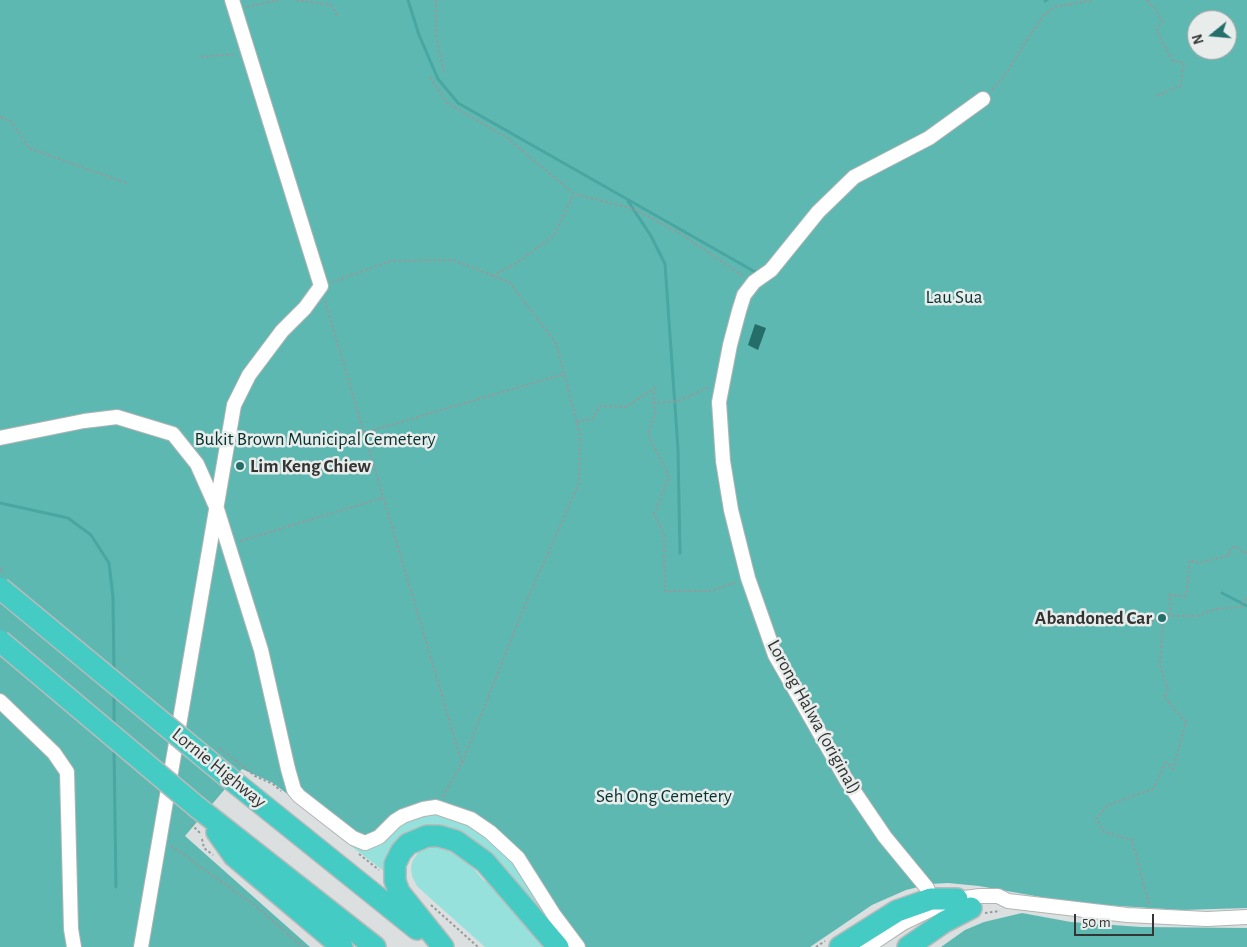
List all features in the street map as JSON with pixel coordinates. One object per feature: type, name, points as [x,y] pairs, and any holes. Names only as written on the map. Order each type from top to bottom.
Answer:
[{"type":"highway","name":"Lornie Highway","points":[[0,588],[228,777],[439,947]]},
{"type":"highway","points":[[0,641],[200,809],[375,947]]},
{"type":"highway","points":[[200,809],[234,856],[342,947]]},
{"type":"highway","points":[[443,947],[399,892],[395,881],[395,864],[401,852],[408,844],[427,836],[439,836],[456,841],[485,862],[558,947]]},
{"type":"highway","points":[[840,947],[897,911],[931,899],[971,907]]},
{"type":"highway","points":[[908,947],[944,922],[971,907]]},
{"type":"street","points":[[141,947],[161,839],[227,434],[234,405],[249,375],[282,331],[305,308],[321,286],[233,5]]},
{"type":"street","name":"Lorong Halwa (original)","points":[[931,899],[927,888],[885,837],[847,781],[775,655],[748,578],[731,510],[723,461],[719,402],[722,380],[744,295],[754,282],[771,270],[818,212],[854,178],[929,138],[983,99]]},
{"type":"street","points":[[0,438],[84,421],[116,417],[173,434],[197,464],[216,509],[260,650],[294,790],[299,796],[359,841],[372,841],[403,816],[436,808],[470,819],[505,844],[529,873],[554,915],[578,947]]},
{"type":"street","points":[[0,701],[54,753],[67,772],[71,929],[74,947]]},
{"type":"street","points":[[879,947],[928,917],[954,907],[1004,906],[1207,919],[1247,917]]},
{"type":"street","points":[[867,947],[904,923],[971,907]]},
{"type":"path","points":[[233,5],[279,0]]},
{"type":"path","points":[[296,0],[331,5],[338,16]]},
{"type":"path","points":[[436,0],[436,35],[444,73]]},
{"type":"path","points":[[983,99],[1005,75],[1022,46],[1044,15],[1054,7],[1093,0]]},
{"type":"path","points":[[1148,0],[1148,3],[1154,7],[1162,21],[1156,31],[1173,61],[1184,63],[1180,86],[1154,97]]},
{"type":"path","points":[[201,57],[239,53]]},
{"type":"path","points":[[430,77],[447,103],[506,137],[574,194],[634,209],[681,234],[754,282]]},
{"type":"path","points":[[0,116],[12,122],[29,148],[126,183]]},
{"type":"path","points":[[492,276],[520,261],[554,236],[574,194]]},
{"type":"path","points":[[436,808],[462,763],[523,610],[578,483],[580,434],[556,343],[509,282],[453,260],[391,261],[321,286],[382,498],[462,763]]},
{"type":"path","points":[[363,433],[564,374]]},
{"type":"path","points":[[653,403],[678,401],[722,380]]},
{"type":"path","points":[[577,422],[592,418],[600,406],[626,407],[655,388],[653,403],[656,411],[648,434],[669,477],[654,514],[664,535],[665,591],[711,591],[748,578]]},
{"type":"path","points":[[240,541],[382,498]]},
{"type":"path","points":[[1153,916],[1132,840],[1104,832],[1096,819],[1108,806],[1153,789],[1166,762],[1173,769],[1186,722],[1164,697],[1168,690],[1160,665],[1164,621],[1171,612],[1169,595],[1186,596],[1190,560],[1199,563],[1230,555],[1228,552],[1235,546],[1243,553],[1247,552]]},
{"type":"path","points":[[1168,616],[1197,616],[1215,609],[1242,607],[1244,600],[1247,599]]},
{"type":"path","points":[[1142,620],[1164,621]]},
{"type":"path","points":[[161,839],[252,904],[303,947]]},
{"type":"path","points":[[971,907],[1004,906]]},
{"type":"shaded area","points":[[435,812],[462,818],[513,858],[560,936],[503,865],[499,868],[438,829],[389,875],[330,830],[404,820]]},
{"type":"shaded area","points":[[435,846],[447,848],[470,864],[484,881],[489,878],[546,947],[485,947],[430,898],[417,886],[412,876],[411,867],[413,860],[420,850]]},
{"type":"green space","points":[[0,0],[1247,0],[1247,908],[1181,910],[1074,903],[979,886],[948,883],[930,884],[906,890],[872,905],[810,947],[585,947],[566,926],[531,867],[442,804],[373,836],[349,841],[273,783],[242,769],[185,836],[310,947],[0,947]]},
{"type":"green space","points":[[1022,913],[1071,922],[1141,927],[1247,928],[1247,947],[941,947],[965,930],[984,922]]},
{"type":"building","points":[[755,324],[766,328],[758,350],[748,345]]},
{"type":"waterway","points":[[408,0],[419,35],[438,79],[458,103],[757,273]]},
{"type":"waterway","points":[[628,201],[651,236],[665,264],[678,449],[680,553]]},
{"type":"waterway","points":[[0,503],[68,518],[91,535],[109,563],[113,597],[114,672]]},
{"type":"waterway","points":[[1222,593],[1247,606]]},
{"type":"waterway","points":[[114,693],[114,727]]},
{"type":"waterway","points":[[114,748],[116,887]]},
{"type":"place","name":"Lim Keng Chiew","points":[[240,466]]},
{"type":"place","name":"Abandoned Car","points":[[1162,618]]},
{"type":"park label","name":"Lau Sua","points":[[954,297]]},
{"type":"park label","name":"Bukit Brown Municipal Cemetery","points":[[315,439]]},
{"type":"park label","name":"Seh Ong Cemetery","points":[[664,796]]}]
